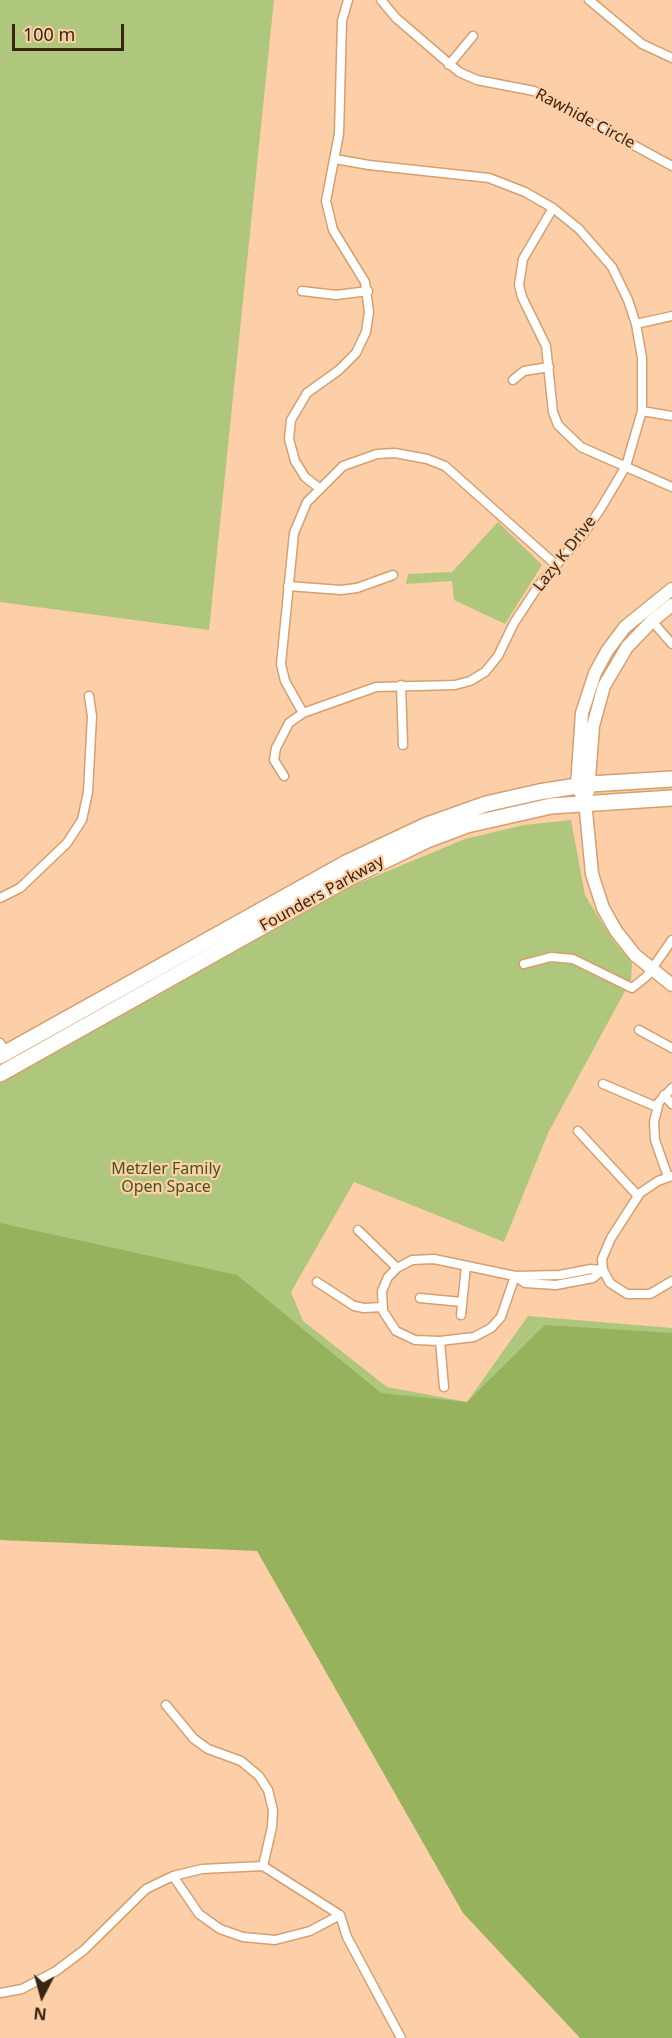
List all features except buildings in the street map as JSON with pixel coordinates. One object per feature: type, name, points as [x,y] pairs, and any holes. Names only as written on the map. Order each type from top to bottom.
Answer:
[{"type":"highway","name":"Founders Parkway","points":[[4,1061],[327,873],[396,838],[486,804],[584,785],[672,779]]},
{"type":"highway","name":"Founders Parkway","points":[[4,1061],[349,878],[427,840],[513,813],[585,801],[672,798]]},
{"type":"street","points":[[319,488],[305,477],[295,461],[290,439],[291,420],[307,393],[348,362],[363,342],[369,322],[368,291],[360,271],[329,221],[326,201],[341,118],[342,21],[348,0]]},
{"type":"street","name":"Rawhide Circle","points":[[381,0],[396,18],[449,65],[477,80],[534,91],[672,166]]},
{"type":"street","points":[[589,0],[642,44],[672,58]]},
{"type":"street","points":[[449,65],[473,36]]},
{"type":"street","name":"Lazy K Drive","points":[[284,776],[274,760],[276,748],[289,723],[303,713],[353,693],[401,685],[455,685],[470,681],[485,672],[498,656],[524,608],[555,564],[584,533],[626,466],[642,411],[644,376],[636,324],[612,267],[594,244],[553,208],[512,185],[478,175],[369,165],[335,159]]},
{"type":"street","points":[[553,208],[526,252],[519,274],[522,297],[546,346],[552,405],[558,425],[581,447],[672,487]]},
{"type":"street","points":[[302,291],[336,295],[368,291]]},
{"type":"street","points":[[636,324],[672,316]]},
{"type":"street","points":[[513,380],[524,371],[549,367]]},
{"type":"street","points":[[642,411],[672,416]]},
{"type":"street","points":[[303,713],[285,681],[281,664],[294,533],[307,502],[343,466],[377,454],[395,453],[427,459],[460,477],[555,564]]},
{"type":"street","points":[[288,586],[341,590],[357,588],[393,575]]},
{"type":"street","points":[[672,589],[625,627],[607,651],[588,691],[580,727],[591,864],[599,897],[623,940],[651,970],[672,985]]},
{"type":"street","points":[[621,654],[652,621],[672,605]]},
{"type":"street","points":[[652,621],[672,644]]},
{"type":"street","points":[[584,785],[596,714],[604,686],[621,654],[628,634],[625,627]]},
{"type":"street","points":[[401,685],[403,745]]},
{"type":"street","points":[[0,898],[12,893],[27,882],[67,843],[82,820],[88,792],[92,716],[88,696]]},
{"type":"street","points":[[524,964],[551,957],[573,958],[632,988],[642,982],[672,940]]},
{"type":"street","points":[[639,1030],[672,1048]]},
{"type":"street","points":[[603,1084],[657,1107]]},
{"type":"street","points":[[672,1088],[664,1095],[657,1107],[654,1122],[655,1140],[670,1177],[651,1185],[638,1196],[605,1248],[603,1270],[613,1287],[631,1295],[654,1293],[672,1281]]},
{"type":"street","points":[[664,1095],[672,1104]]},
{"type":"street","points":[[578,1131],[638,1196]]},
{"type":"street","points":[[358,1230],[397,1268]]},
{"type":"street","points":[[515,1276],[504,1313],[492,1328],[474,1338],[440,1341],[415,1340],[401,1334],[389,1323],[382,1307],[384,1286],[397,1268],[408,1261],[422,1258],[515,1276],[527,1274],[554,1276],[591,1269],[603,1270]]},
{"type":"street","points":[[461,1315],[466,1266]]},
{"type":"street","points":[[317,1282],[354,1306],[382,1307]]},
{"type":"street","points":[[420,1298],[462,1302]]},
{"type":"street","points":[[440,1341],[444,1387]]},
{"type":"street","points":[[166,1705],[194,1739],[208,1749],[241,1761],[259,1776],[268,1790],[273,1810],[272,1827],[263,1866]]},
{"type":"street","points":[[0,1993],[21,1989],[56,1971],[84,1950],[146,1888],[173,1876],[202,1869],[263,1866],[340,1915],[347,1936],[401,2038]]},
{"type":"street","points":[[173,1876],[199,1914],[220,1929],[243,1937],[275,1940],[310,1931],[340,1915]]},
{"type":"green space","points":[[0,0],[274,0],[209,630],[0,602]]},
{"type":"green space","points":[[498,522],[542,565],[505,624],[454,600],[452,581],[406,584],[408,574],[452,572]]},
{"type":"green space","name":"Metzler Family Open Space","points":[[571,820],[585,895],[612,939],[632,963],[631,980],[548,1133],[504,1242],[354,1182],[291,1292],[303,1321],[387,1387],[467,1402],[528,1316],[672,1328],[672,1595],[0,1523],[0,1082],[352,886],[465,839],[524,825]]},
{"type":"green space","points":[[0,1223],[237,1275],[381,1393],[467,1402],[545,1325],[672,1333],[672,2038],[580,2038],[463,1913],[257,1551],[0,1540]]}]
